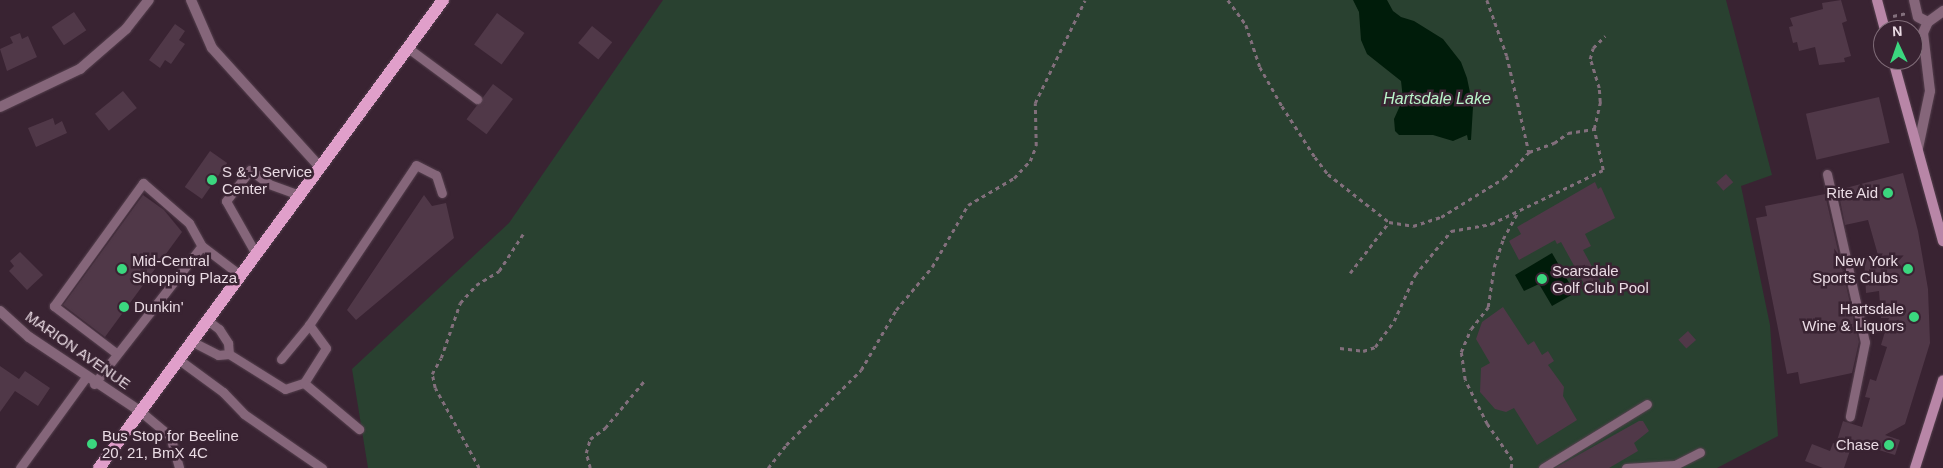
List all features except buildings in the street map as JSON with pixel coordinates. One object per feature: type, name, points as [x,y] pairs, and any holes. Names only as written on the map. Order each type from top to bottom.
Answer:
[{"type":"main road","points":[[99,468],[443,0]]},
{"type":"main road","points":[[1877,0],[1882,18]]},
{"type":"main road","points":[[1896,70],[1943,241]]},
{"type":"main road","points":[[1914,468],[1943,380]]},
{"type":"street","points":[[0,107],[80,69],[126,28],[149,0]]},
{"type":"street","points":[[191,0],[212,48],[320,167]]},
{"type":"street","points":[[1914,0],[1918,17],[1928,22]]},
{"type":"street","points":[[1918,148],[1930,91],[1923,34],[1928,22],[1943,11]]},
{"type":"street","name":"MARION AVENUE","points":[[0,311],[29,337],[90,380],[140,411]]},
{"type":"lane","points":[[408,48],[477,99]]},
{"type":"lane","points":[[281,359],[309,325],[416,165],[436,175],[442,193]]},
{"type":"lane","points":[[256,254],[226,201],[250,170],[269,184],[300,195]]},
{"type":"lane","points":[[1827,174],[1865,342],[1850,416]]},
{"type":"lane","points":[[116,353],[54,306],[143,183],[171,204],[189,223],[202,246],[240,275]]},
{"type":"lane","points":[[20,468],[90,380],[116,353],[202,246]]},
{"type":"lane","points":[[207,320],[219,329],[228,342],[229,354]]},
{"type":"lane","points":[[191,341],[218,355],[229,354],[285,389],[304,383],[326,348],[309,325]]},
{"type":"lane","points":[[178,359],[223,392],[244,414],[322,468]]},
{"type":"lane","points":[[304,383],[359,429]]},
{"type":"lane","points":[[1543,468],[1647,404]]},
{"type":"lane","points":[[140,411],[170,436],[179,468]]},
{"type":"lane","points":[[1626,468],[1674,467],[1700,452]]},
{"type":"path","points":[[768,468],[786,445],[861,370],[896,310],[932,267],[968,205],[1014,178],[1030,161],[1036,146],[1035,103],[1085,0]]},
{"type":"path","points":[[1228,0],[1246,25],[1260,67],[1278,99],[1319,162],[1328,174],[1389,222],[1413,226],[1441,218],[1504,178],[1529,152],[1554,143],[1568,133],[1594,129]]},
{"type":"path","points":[[1487,0],[1507,56],[1529,152]]},
{"type":"path","points":[[1882,18],[1916,11]]},
{"type":"path","points":[[1340,348],[1363,351],[1375,347],[1394,321],[1415,275],[1452,231],[1491,224],[1603,170],[1594,129],[1600,102],[1590,59],[1593,48],[1606,36]]},
{"type":"path","points":[[1511,468],[1512,460],[1487,424],[1465,380],[1460,352],[1471,329],[1488,307],[1494,267],[1504,239],[1519,211]]},
{"type":"path","points":[[1350,273],[1389,222]]},
{"type":"path","points":[[479,468],[435,388],[432,374],[441,358],[460,303],[476,285],[499,271],[523,234]]},
{"type":"path","points":[[590,468],[586,453],[590,439],[606,428],[645,380]]},
{"type":"shaded area","points":[[663,0],[1726,0],[1772,175],[1741,186],[1770,325],[1778,436],[1717,468],[368,468],[352,369],[509,223]]},
{"type":"water","name":"Hartsdale Lake","points":[[1353,0],[1387,0],[1393,11],[1401,17],[1414,21],[1443,39],[1461,62],[1467,78],[1473,107],[1471,140],[1468,140],[1467,135],[1453,141],[1433,135],[1399,135],[1395,131],[1394,119],[1403,99],[1401,81],[1367,54],[1361,40],[1359,12]]},
{"type":"water","name":"Scarsdale Golf Club Pool","points":[[1552,253],[1575,293],[1552,306],[1539,284],[1524,291],[1515,275]]},
{"type":"place","name":"S & J Service Center","points":[[212,180]]},
{"type":"place","name":"Rite Aid","points":[[1888,193]]},
{"type":"place","name":"Mid-Central Shopping Plaza","points":[[122,269]]},
{"type":"place","name":"New York Sports Clubs","points":[[1908,269]]},
{"type":"place","name":"Scarsdale Golf Club Pool","points":[[1542,279]]},
{"type":"place","name":"Dunkin'","points":[[124,307]]},
{"type":"place","name":"Hartsdale Wine & Liquors","points":[[1914,317]]},
{"type":"place","name":"Bus Stop for Beeline 20, 21, BmX 4C","points":[[92,444]]},
{"type":"place","name":"Chase","points":[[1889,445]]}]
